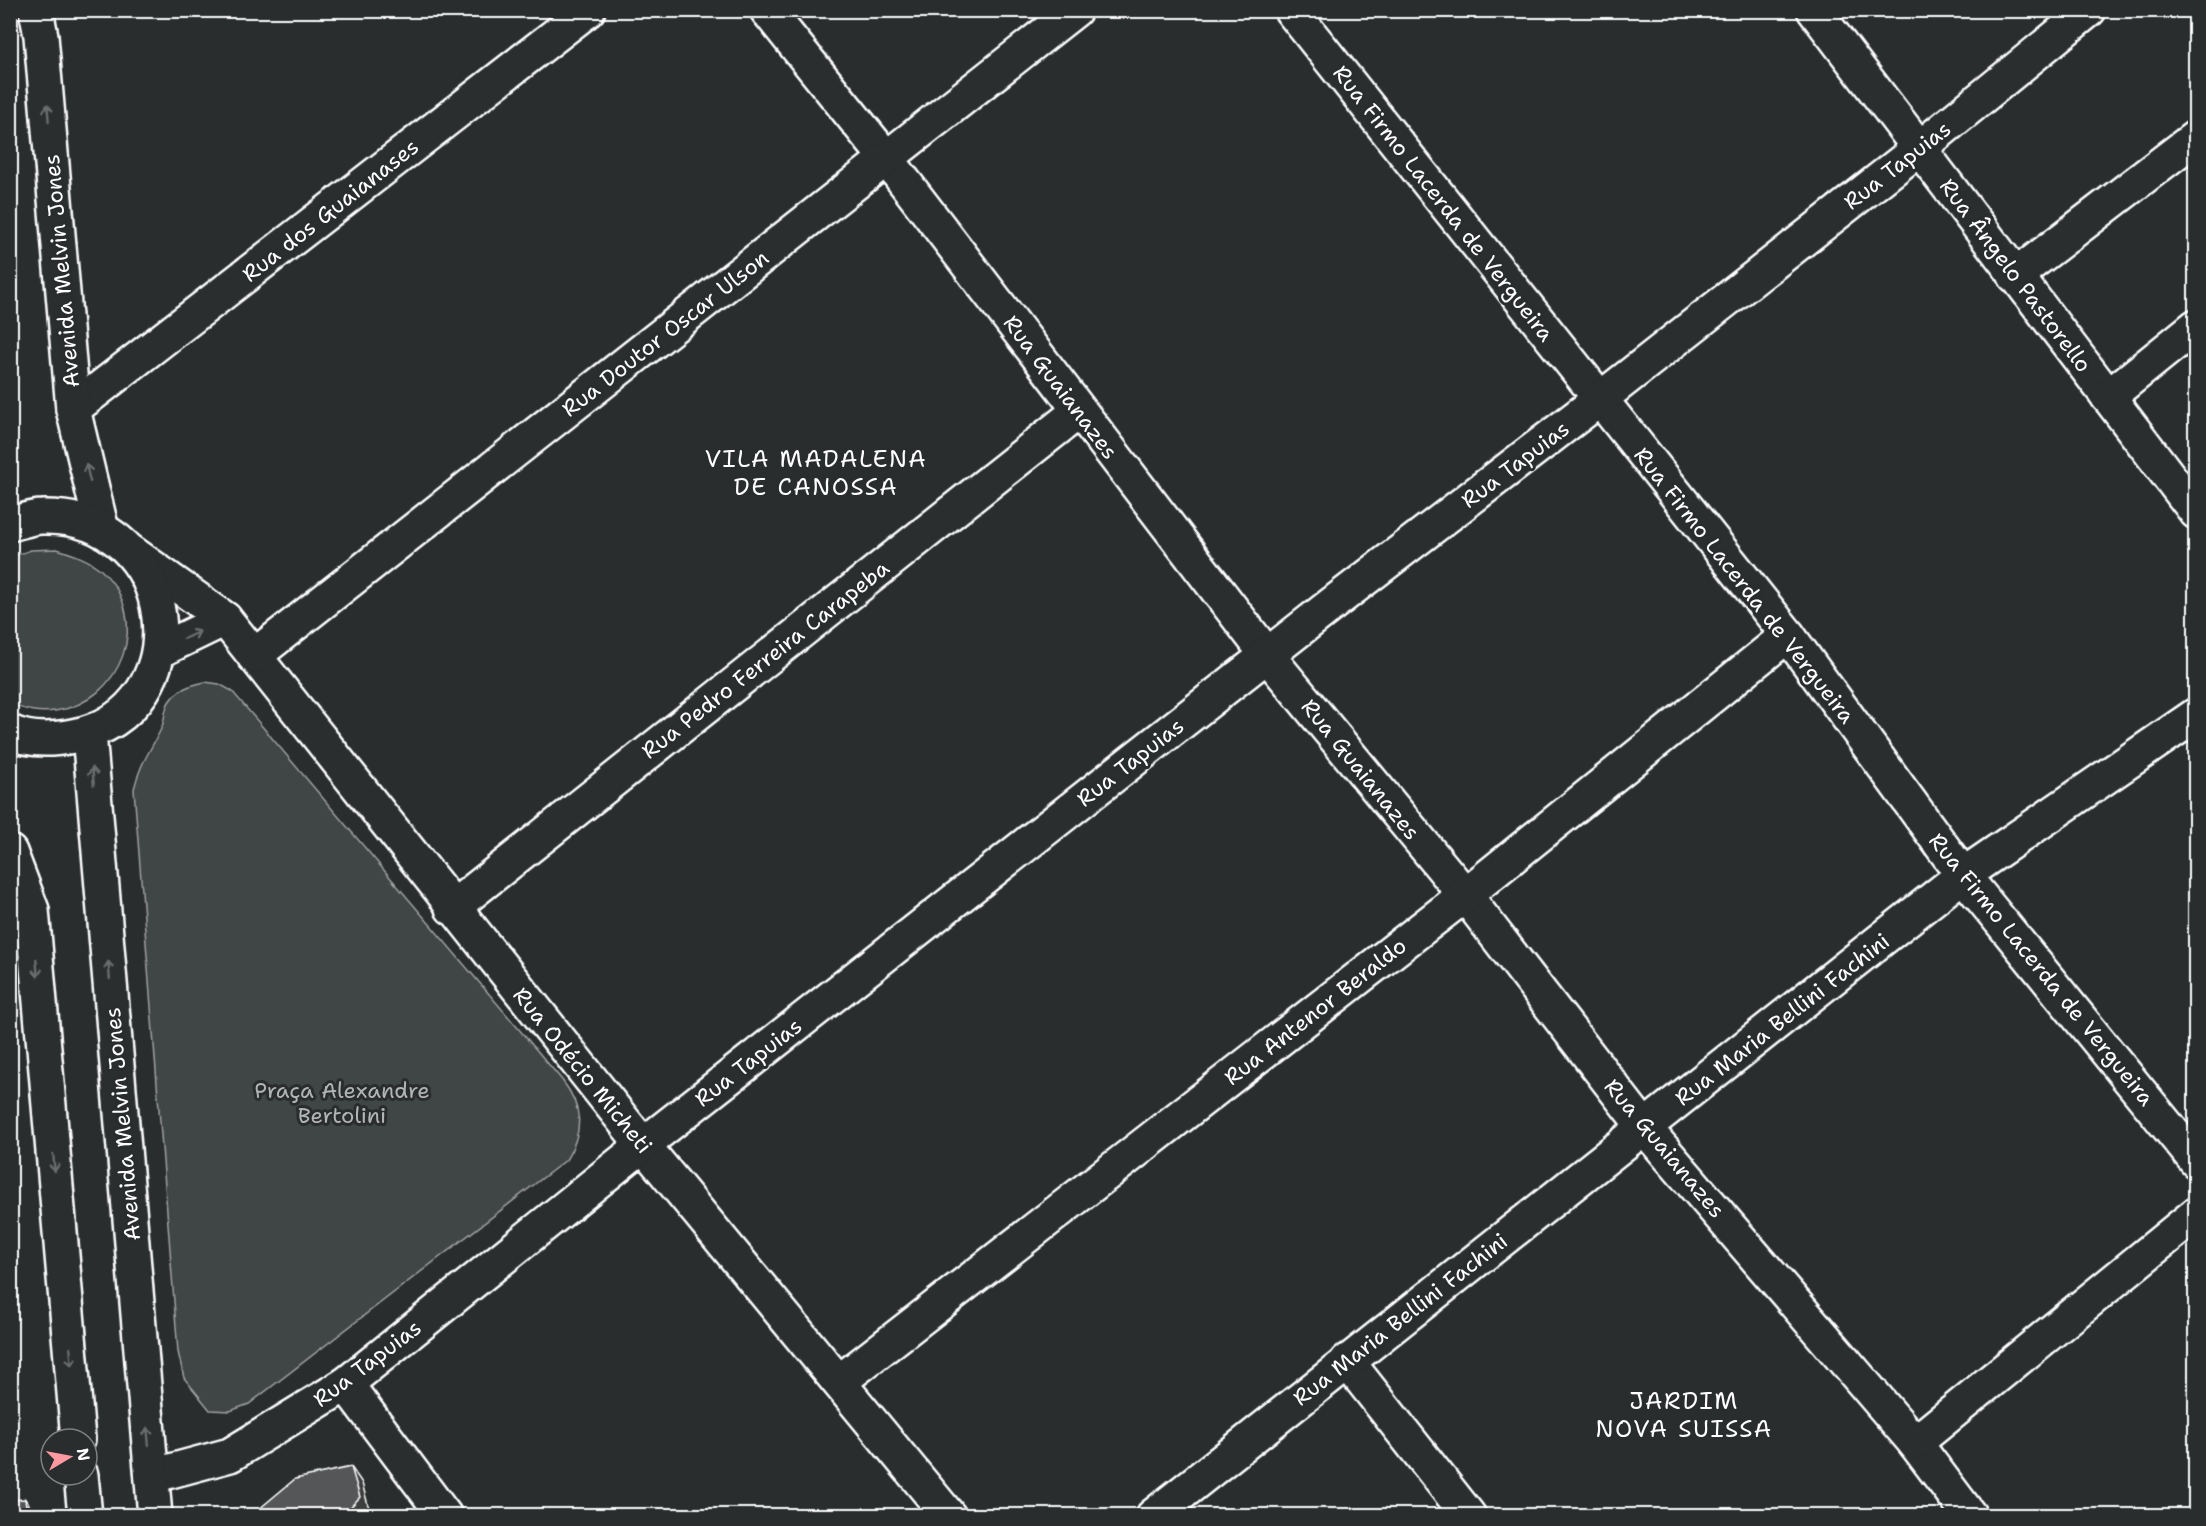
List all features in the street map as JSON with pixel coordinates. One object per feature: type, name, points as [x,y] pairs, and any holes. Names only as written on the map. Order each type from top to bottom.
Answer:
[{"type":"street","name":"Avenida Melvin Jones","points":[[36,10],[41,36],[73,409],[102,530]]},
{"type":"street","name":"Rua dos Guaianases","points":[[73,409],[588,10]]},
{"type":"street","name":"Rua Guaianazes","points":[[767,10],[887,159],[1268,655],[1465,895],[1644,1127],[1915,1443],[1970,1515]]},
{"type":"street","name":"Rua Doutor Oscar Ulson","points":[[254,656],[1075,10]]},
{"type":"street","name":"Rua Firmo Lacerda de Vergueira","points":[[1291,10],[1788,635],[1963,875],[2196,1161]]},
{"type":"street","name":"Rua Ângelo Pastorello","points":[[1814,10],[1921,147],[2015,276],[2196,512]]},
{"type":"street","name":"Rua Tapuias","points":[[152,1476],[230,1455],[346,1384],[643,1144],[1268,655],[1600,399],[1921,147],[2089,10]]},
{"type":"street","points":[[2015,276],[2196,137]]},
{"type":"street","points":[[2108,397],[2196,326]]},
{"type":"street","name":"Rua Pedro Ferreira Carapeba","points":[[452,908],[1079,411]]},
{"type":"street","name":"Rua Odécio Micheti","points":[[10,524],[40,517],[72,519],[102,530],[225,619],[452,908],[949,1515]]},
{"type":"street","points":[[10,732],[53,740],[89,733],[122,714],[146,686],[159,651],[161,616],[151,582],[131,552]]},
{"type":"street","points":[[159,651],[225,619]]},
{"type":"street","name":"Rua Antenor Beraldo","points":[[839,1382],[1465,895],[1788,635]]},
{"type":"street","name":"Rua Maria Bellini Fachini","points":[[1153,1515],[1963,875],[2196,715]]},
{"type":"street","name":"Avenida Melvin Jones","points":[[89,733],[155,1515]]},
{"type":"street","points":[[10,852],[21,909],[77,1427]]},
{"type":"street","points":[[1915,1443],[2196,1214]]},
{"type":"street","points":[[1347,1361],[1469,1515]]},
{"type":"street","points":[[346,1384],[445,1515]]},
{"type":"street","points":[[82,1487],[85,1515]]},
{"type":"green space","points":[[57,549],[86,560],[102,571],[117,590],[126,612],[127,634],[123,656],[113,675],[98,692],[78,704],[55,711],[32,711],[11,703],[11,557],[31,550]]},
{"type":"green space","name":"Praça Alexandre Bertolini","points":[[205,682],[219,684],[232,691],[562,1080],[574,1100],[579,1119],[576,1139],[566,1160],[249,1404],[230,1411],[210,1410],[184,1378],[178,1352],[134,789],[142,765],[162,726],[169,702],[180,691]]},
{"type":"building","points":[[351,1467],[360,1497],[343,1515],[252,1515],[295,1479]]},
{"type":"building","points":[[25,1499],[27,1515],[10,1515],[10,1500]]},
{"type":"district","name":"VILA MADALENA DE CANOSSA","points":[[816,473]]},
{"type":"district","name":"JARDIM NOVA SUISSA","points":[[1684,1415]]}]
